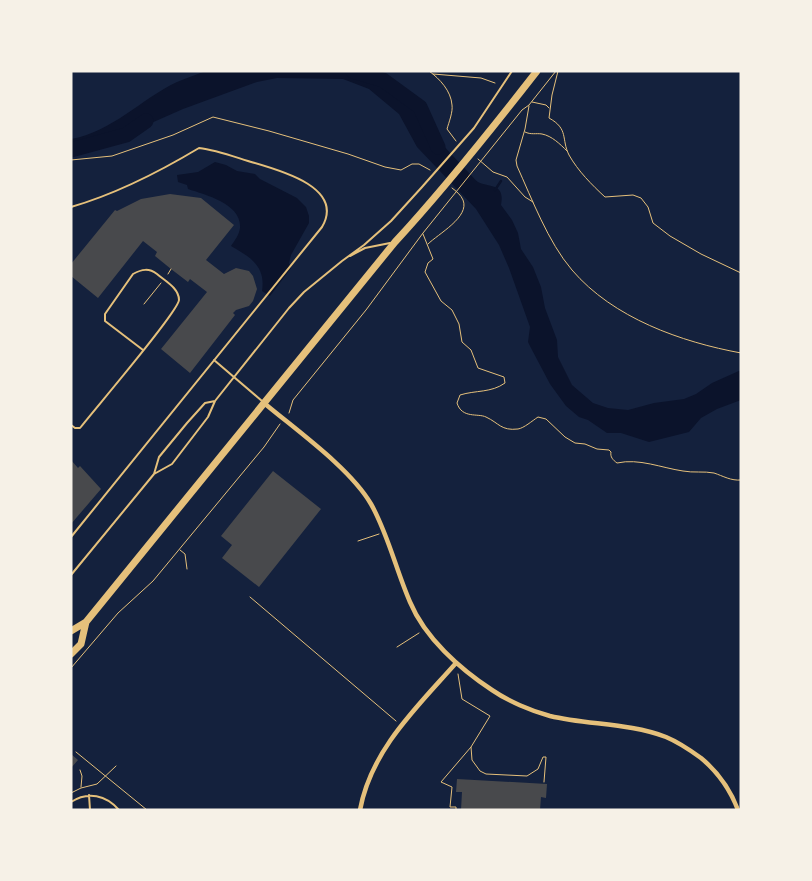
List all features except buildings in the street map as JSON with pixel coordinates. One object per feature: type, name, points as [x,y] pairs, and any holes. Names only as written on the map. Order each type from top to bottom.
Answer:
[{"type":"main road","points":[[71,631],[86,622],[395,242],[483,141],[536,71]]},
{"type":"main road","points":[[71,654],[80,644],[86,622]]},
{"type":"street","points":[[264,403],[331,459],[353,481],[370,503],[410,604],[426,628],[456,663],[470,676],[494,692],[549,716],[631,728],[666,737],[689,749],[708,764],[724,782],[738,810]]},
{"type":"street","points":[[360,810],[369,776],[385,748],[456,663]]},
{"type":"lane","points":[[71,574],[154,474],[172,464],[208,417],[215,401],[289,308],[304,292],[391,222],[474,128],[512,71]]},
{"type":"lane","points":[[71,207],[104,196],[169,166],[199,148],[290,173],[305,181],[317,192],[324,201],[327,210],[327,218],[322,227],[71,537]]},
{"type":"lane","points":[[342,261],[365,248],[395,242]]},
{"type":"lane","points":[[71,425],[75,428],[80,428],[143,350],[177,305],[179,299],[177,292],[152,270],[139,270],[133,274],[105,314],[105,321],[143,350]]},
{"type":"lane","points":[[214,360],[264,403]]},
{"type":"lane","points":[[154,474],[159,457],[187,423],[204,403],[215,401]]},
{"type":"lane","points":[[89,795],[90,810]]},
{"type":"lane","points":[[71,802],[89,795],[100,796],[110,801],[119,810]]},
{"type":"path","points":[[429,71],[481,78],[495,83]]},
{"type":"path","points":[[290,412],[293,400],[366,310],[423,233],[522,110],[529,106],[557,71]]},
{"type":"path","points":[[557,71],[549,118],[556,122],[565,134],[568,153]]},
{"type":"path","points":[[433,73],[446,88],[450,96],[453,106],[449,120]]},
{"type":"path","points":[[532,102],[546,104],[550,108]]},
{"type":"path","points":[[529,106],[516,166],[543,224],[572,270],[593,290],[620,310],[677,337],[710,348],[741,353]]},
{"type":"path","points":[[71,160],[112,156],[173,136],[212,117],[269,131],[385,167],[401,170]]},
{"type":"path","points":[[524,132],[531,135],[545,135],[558,142],[591,184],[605,197],[633,195],[641,198],[648,207],[653,224],[701,254],[741,273]]},
{"type":"path","points":[[485,165],[493,172],[507,177],[525,197],[534,202]]},
{"type":"path","points":[[428,245],[436,236],[455,222],[464,208],[463,200]]},
{"type":"path","points":[[423,233],[433,259],[428,263],[425,272],[441,301],[452,310],[458,324],[462,342],[471,350],[478,368],[504,377],[505,383],[487,392],[471,392],[460,395],[457,403],[458,407],[471,416],[485,416],[496,425],[507,429],[521,429],[538,417],[546,419],[565,437],[575,443],[609,450],[613,460],[617,463],[628,461],[681,471],[712,473],[741,480]]},
{"type":"path","points":[[144,304],[155,290]]},
{"type":"path","points":[[71,668],[118,614],[153,581],[272,435]]},
{"type":"path","points":[[358,541],[383,532]]},
{"type":"path","points":[[179,549],[185,554],[187,569]]},
{"type":"path","points":[[250,598],[402,726]]},
{"type":"path","points":[[397,647],[426,628]]},
{"type":"path","points":[[456,663],[461,683],[462,699],[490,716],[471,747],[441,782],[452,787],[450,808],[456,807],[456,810]]},
{"type":"path","points":[[471,747],[472,760],[486,774],[527,776],[538,769],[544,757],[546,757],[544,782]]},
{"type":"path","points":[[76,752],[147,810]]},
{"type":"path","points":[[71,793],[81,788],[98,784],[116,766]]},
{"type":"path","points":[[80,770],[82,776],[81,788]]},
{"type":"water","points":[[206,71],[371,71],[404,98],[440,142],[478,182],[496,188],[501,193],[501,205],[512,220],[518,233],[521,249],[533,267],[541,287],[545,308],[557,340],[558,357],[572,385],[593,403],[608,408],[628,410],[654,403],[684,399],[696,394],[712,383],[741,370],[741,400],[717,409],[701,418],[689,432],[649,442],[621,433],[607,433],[588,420],[579,417],[566,406],[550,384],[528,342],[530,327],[509,268],[499,245],[476,209],[417,147],[399,114],[369,89],[343,79],[277,78],[257,82],[183,109],[81,154],[71,155],[71,139],[100,130],[164,89]]},
{"type":"water","points":[[215,162],[237,171],[255,174],[260,179],[297,198],[306,207],[309,223],[291,255],[289,263],[291,268],[270,296],[262,291],[262,275],[255,263],[231,246],[240,228],[239,220],[235,213],[222,202],[188,189],[187,185],[178,182],[177,175],[198,172]]},
{"type":"waterway","points":[[353,71],[383,80],[420,107],[438,147]]},
{"type":"waterway","points":[[71,150],[126,135],[146,121]]},
{"type":"waterway","points":[[495,190],[501,181]]}]
